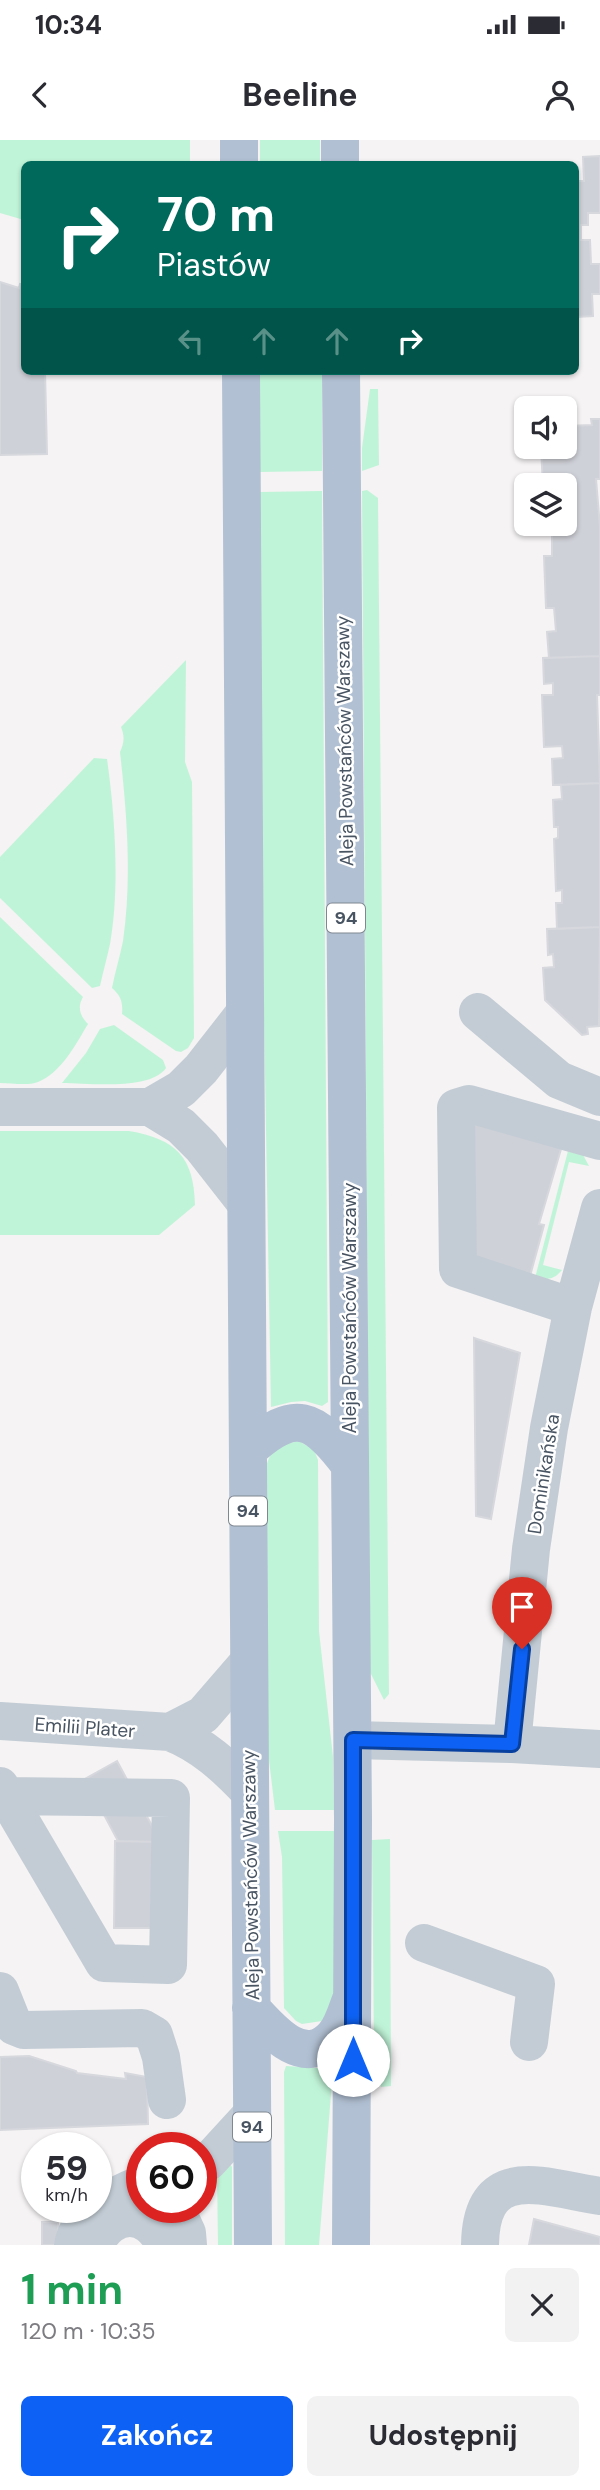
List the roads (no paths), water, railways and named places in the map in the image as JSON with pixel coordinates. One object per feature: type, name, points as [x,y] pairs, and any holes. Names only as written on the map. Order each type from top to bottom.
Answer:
[{"type":"main road","points":[[239,140],[239,161]]},
{"type":"main road","points":[[340,140],[340,161]]},
{"type":"main road","name":"Aleja Powstańców Warszawy","points":[[241,375],[253,2245]]},
{"type":"main road","name":"Aleja Powstańców Warszawy","points":[[341,375],[353,1740],[351,2245]]},
{"type":"main road","points":[[248,1450],[278,1426],[293,1422],[310,1426],[324,1434],[350,1465]]},
{"type":"main road","points":[[251,2008],[283,2042],[300,2048],[320,2046],[334,2037],[354,1993]]},
{"type":"street","points":[[478,1013],[559,1080],[600,1097]]},
{"type":"street","points":[[0,1107],[150,1107],[181,1089],[201,1069],[244,1014]]},
{"type":"street","points":[[573,1307],[458,1269],[456,1108],[468,1104],[600,1141]]},
{"type":"street","points":[[150,1107],[181,1126],[202,1147],[245,1202]]},
{"type":"street","name":"Dominikańska","points":[[512,1744],[531,1549],[549,1428],[573,1307],[600,1208]]},
{"type":"street","points":[[170,1732],[203,1715],[248,1663]]},
{"type":"street","name":"Emilii Plater","points":[[0,1721],[170,1732],[189,1739],[215,1757],[249,1791]]},
{"type":"street","points":[[353,1740],[600,1749]]},
{"type":"street","points":[[3,1791],[171,1798],[168,1965],[104,1963],[3,1791]]},
{"type":"street","points":[[424,1943],[536,1983],[529,2042]]},
{"type":"street","points":[[0,1991],[14,2026],[24,2030],[142,2028],[154,2035],[161,2057],[167,2100]]},
{"type":"street","points":[[217,2152],[252,2114]]},
{"type":"street","points":[[480,2245],[484,2213],[490,2201],[500,2191],[516,2185],[533,2185],[600,2196]]},
{"type":"street","points":[[74,2245],[76,2231],[95,2208],[126,2198]]},
{"type":"street","points":[[95,2245],[101,2231],[126,2206]]},
{"type":"street","points":[[148,2223],[160,2235],[164,2245]]},
{"type":"street","points":[[182,2223],[187,2233],[187,2245]]}]
